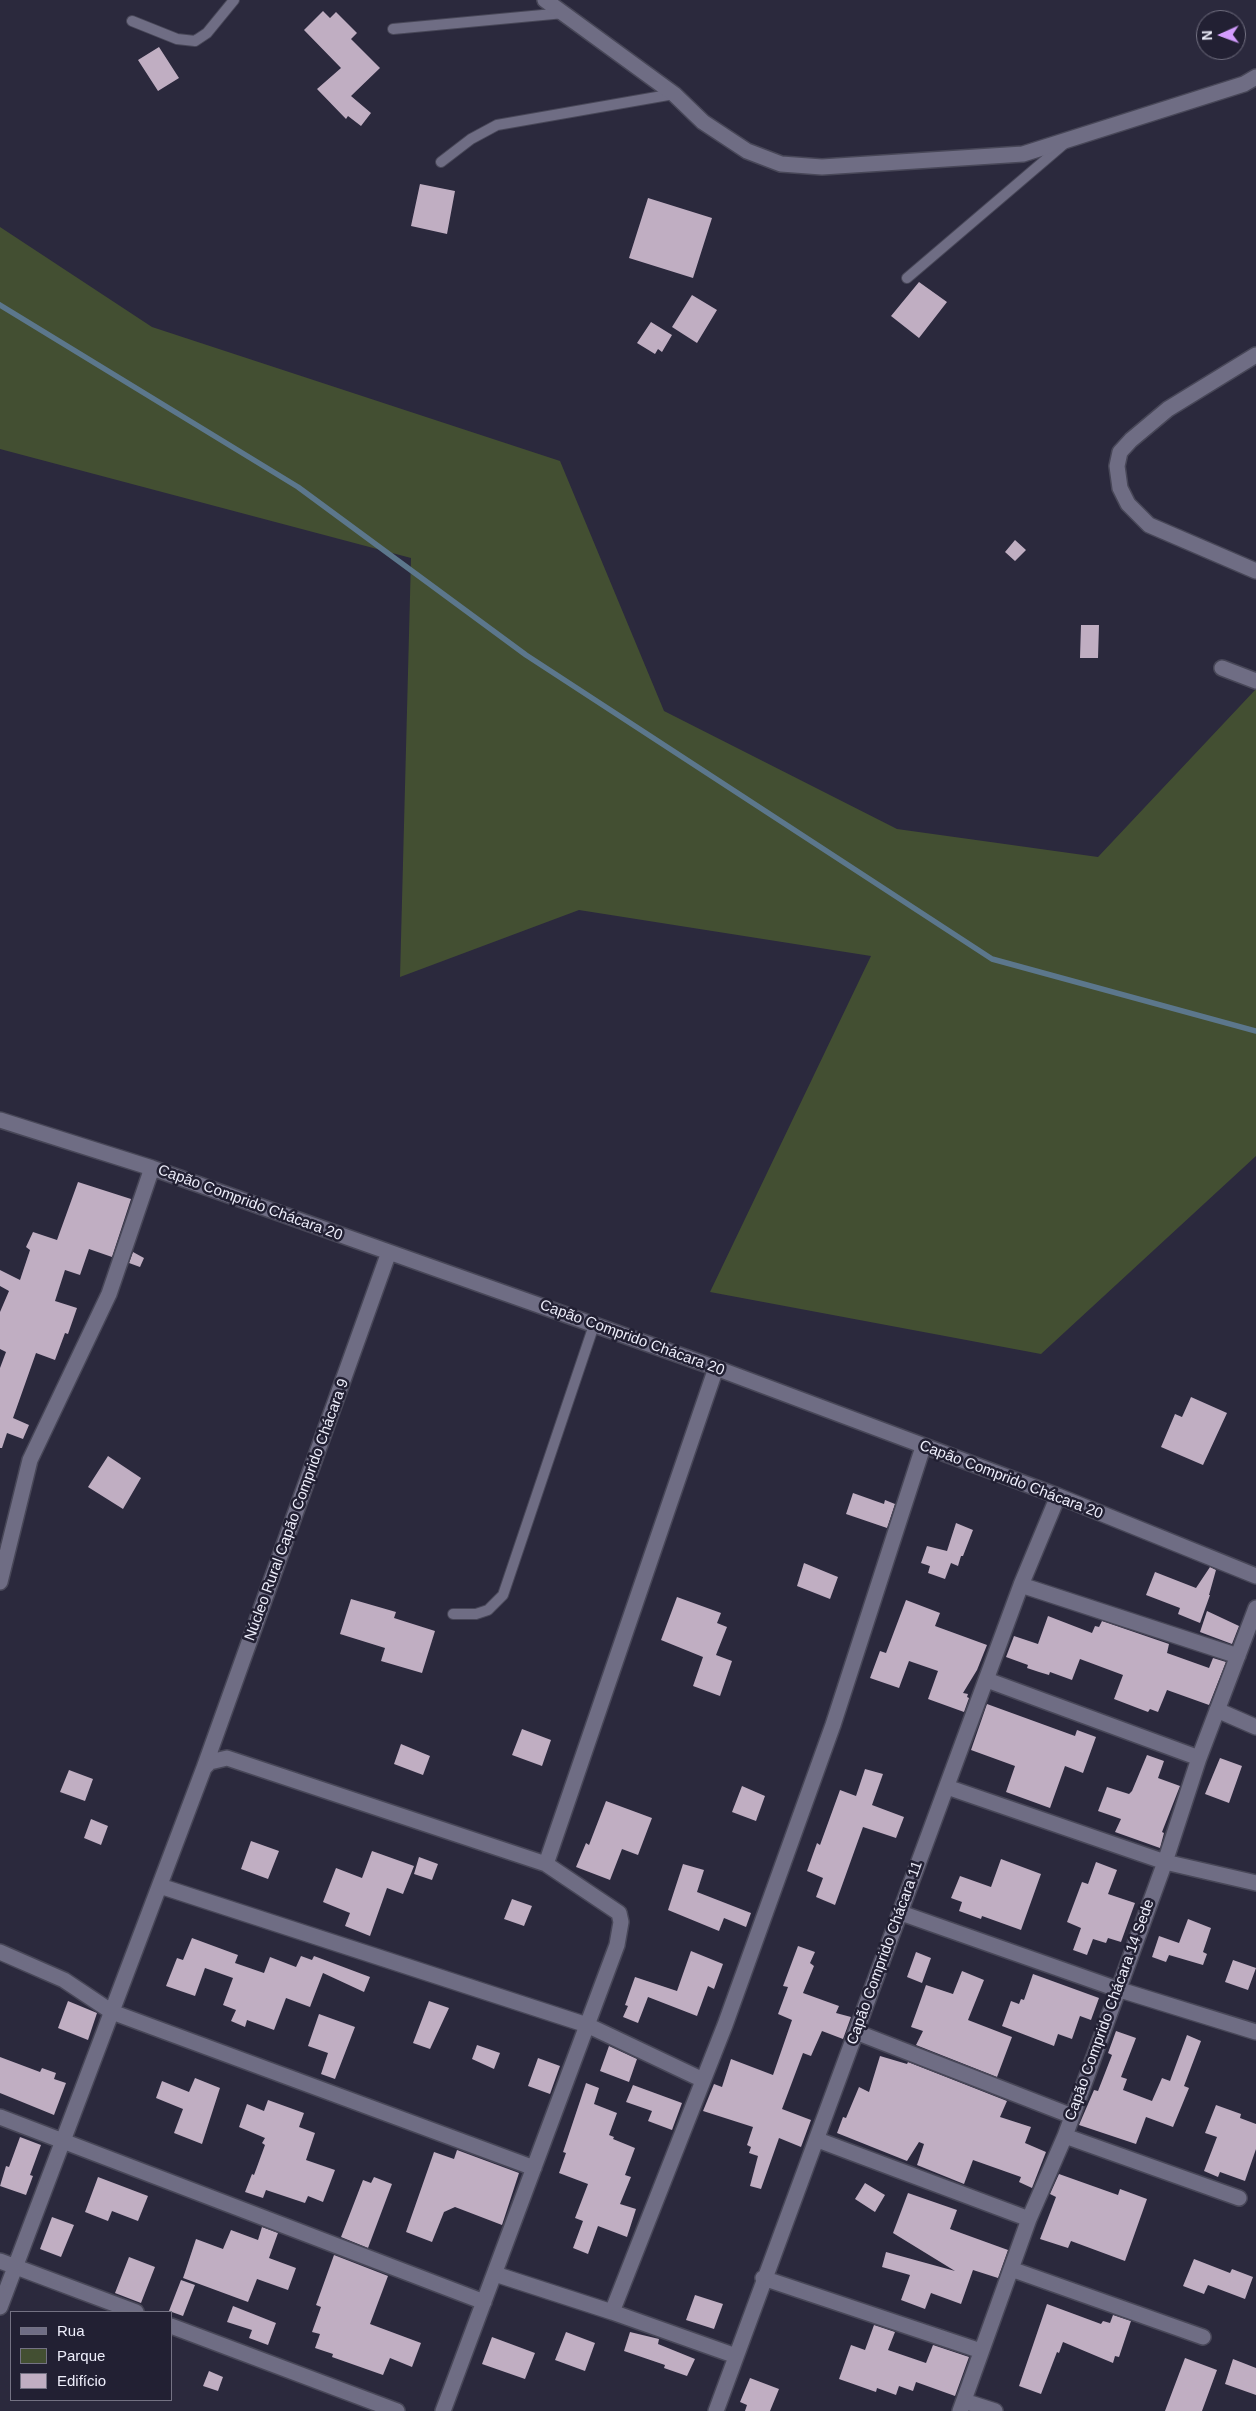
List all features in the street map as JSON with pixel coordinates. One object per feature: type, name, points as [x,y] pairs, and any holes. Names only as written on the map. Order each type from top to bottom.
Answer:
[{"type":"street","points":[[545,0],[674,94],[703,122],[747,151],[781,164],[822,167],[1013,155],[1066,142],[1244,84],[1256,77]]},
{"type":"street","points":[[1256,355],[1168,409],[1125,446],[1120,452],[1117,466],[1120,488],[1128,504],[1149,525],[1256,571]]},
{"type":"street","points":[[1222,668],[1256,681]]},
{"type":"street","name":"Capão Comprido Chácara 20","points":[[1,1124],[152,1168],[716,1368],[1058,1496],[1256,1576]]},
{"type":"street","points":[[0,1582],[30,1460],[109,1294],[152,1168]]},
{"type":"street","name":"Núcleo Rural Capão Comprido Chácara 9","points":[[0,2307],[204,1768],[390,1252]]},
{"type":"street","points":[[546,1864],[716,1368]]},
{"type":"street","points":[[612,2312],[704,2080],[833,1725],[923,1447]]},
{"type":"street","name":"Capão Comprido Chácara 11","points":[[720,2410],[736,2356],[763,2278],[818,2140],[1021,1585],[1058,1496]]},
{"type":"street","points":[[1021,1585],[1238,1656]]},
{"type":"street","name":"Capão Comprido Chácara 14 Sede","points":[[962,2406],[1029,2219],[1065,2136],[1117,1989],[1165,1862],[1199,1758],[1256,1608]]},
{"type":"street","points":[[987,1680],[1199,1758]]},
{"type":"street","points":[[1217,1710],[1256,1727]]},
{"type":"street","points":[[204,1768],[210,1762],[227,1758],[546,1864],[619,1913],[621,1922],[617,1945],[443,2411]]},
{"type":"street","points":[[947,1787],[1165,1862],[1256,1883]]},
{"type":"street","points":[[160,1886],[587,2025],[704,2080]]},
{"type":"street","points":[[901,1913],[1117,1989],[1256,2032]]},
{"type":"street","points":[[0,1952],[64,1980],[112,2012],[534,2168]]},
{"type":"street","points":[[856,2032],[1072,2116]]},
{"type":"street","points":[[0,2117],[484,2302]]},
{"type":"street","points":[[1065,2136],[1239,2198]]},
{"type":"street","points":[[818,2140],[1029,2219]]},
{"type":"street","points":[[0,2261],[133,2311]]},
{"type":"street","points":[[1011,2268],[1203,2337]]},
{"type":"street","points":[[494,2274],[612,2312],[736,2356]]},
{"type":"street","points":[[763,2278],[981,2351]]},
{"type":"street","points":[[172,2326],[397,2411]]},
{"type":"street","points":[[962,2406],[995,2411]]},
{"type":"lane","points":[[132,21],[177,39],[195,41],[207,33],[234,0]]},
{"type":"lane","points":[[393,29],[564,13]]},
{"type":"lane","points":[[441,162],[471,139],[496,125],[674,94]]},
{"type":"lane","points":[[907,278],[1066,142]]},
{"type":"lane","points":[[452,1614],[476,1614],[488,1610],[503,1595],[594,1325]]},
{"type":"green space","points":[[0,227],[152,327],[560,461],[664,711],[897,829],[1098,857],[1256,689],[1256,1156],[1041,1354],[710,1292],[871,956],[579,910],[400,977],[411,558],[0,449]]},
{"type":"building","points":[[323,11],[330,18],[336,12],[357,33],[351,39],[380,68],[351,96],[371,113],[361,126],[348,116],[346,119],[317,89],[341,68],[304,30]]},
{"type":"building","points":[[159,47],[179,78],[158,91],[138,60]]},
{"type":"building","points":[[420,184],[455,191],[447,234],[411,226]]},
{"type":"building","points":[[648,198],[712,218],[693,278],[629,258]]},
{"type":"building","points":[[919,282],[947,302],[919,338],[891,316]]},
{"type":"building","points":[[692,295],[717,310],[697,343],[672,327]]},
{"type":"building","points":[[651,322],[672,335],[662,352],[658,349],[655,354],[637,343]]},
{"type":"building","points":[[1015,540],[1026,550],[1015,561],[1005,552]]},
{"type":"building","points":[[1081,625],[1099,625],[1098,658],[1080,658]]},
{"type":"building","points":[[78,1182],[131,1199],[112,1257],[89,1249],[80,1275],[65,1270],[55,1301],[77,1308],[68,1334],[65,1333],[55,1360],[36,1353],[13,1418],[29,1425],[23,1439],[7,1433],[2,1448],[0,1448],[0,1368],[6,1352],[0,1349],[0,1312],[9,1291],[0,1286],[0,1270],[20,1280],[30,1250],[26,1247],[33,1232],[57,1240]]},
{"type":"building","points":[[133,1252],[144,1258],[140,1267],[129,1263]]},
{"type":"building","points":[[1191,1397],[1227,1413],[1203,1465],[1161,1447],[1175,1414],[1182,1417]]},
{"type":"building","points":[[108,1456],[141,1478],[123,1509],[88,1487]]},
{"type":"building","points":[[853,1493],[884,1504],[885,1500],[895,1504],[887,1528],[846,1514]]},
{"type":"building","points":[[956,1523],[973,1530],[958,1566],[951,1563],[945,1579],[928,1573],[930,1566],[921,1563],[927,1546],[947,1551]]},
{"type":"building","points":[[804,1563],[838,1577],[830,1599],[797,1586]]},
{"type":"building","points":[[1210,1567],[1216,1570],[1200,1623],[1178,1614],[1180,1608],[1146,1595],[1155,1572],[1196,1588]]},
{"type":"building","points":[[677,1597],[721,1613],[717,1623],[727,1627],[716,1655],[732,1661],[720,1696],[693,1686],[703,1657],[661,1640]]},
{"type":"building","points":[[351,1599],[396,1612],[394,1618],[435,1631],[422,1673],[381,1661],[385,1648],[340,1634]]},
{"type":"building","points":[[906,1600],[940,1613],[935,1626],[987,1645],[977,1670],[963,1693],[968,1694],[967,1697],[969,1698],[964,1712],[928,1699],[938,1671],[909,1661],[899,1688],[870,1678],[880,1651],[886,1653]]},
{"type":"building","points":[[1207,1611],[1239,1626],[1232,1644],[1200,1632]]},
{"type":"building","points":[[1048,1616],[1092,1633],[1095,1626],[1099,1627],[1102,1621],[1169,1644],[1167,1653],[1209,1668],[1213,1658],[1226,1662],[1209,1705],[1167,1690],[1158,1712],[1150,1709],[1148,1712],[1114,1699],[1123,1675],[1080,1659],[1072,1680],[1050,1672],[1049,1675],[1027,1668],[1028,1665],[1006,1657],[1014,1636],[1038,1644]]},
{"type":"building","points":[[987,1704],[1075,1736],[1077,1730],[1096,1737],[1083,1773],[1065,1766],[1050,1808],[1006,1792],[1015,1766],[971,1750]]},
{"type":"building","points":[[522,1729],[551,1740],[542,1766],[512,1755]]},
{"type":"building","points":[[401,1744],[430,1756],[423,1775],[394,1764]]},
{"type":"building","points":[[1147,1755],[1164,1761],[1158,1778],[1180,1786],[1162,1832],[1164,1833],[1160,1848],[1115,1832],[1121,1819],[1098,1811],[1107,1787],[1129,1794],[1132,1791]]},
{"type":"building","points":[[1220,1758],[1242,1766],[1229,1803],[1205,1794]]},
{"type":"building","points":[[865,1769],[883,1774],[872,1805],[904,1817],[896,1838],[863,1827],[835,1905],[816,1897],[823,1878],[807,1871],[817,1843],[820,1845],[840,1790],[856,1796]]},
{"type":"building","points":[[69,1770],[93,1779],[85,1801],[60,1792]]},
{"type":"building","points":[[742,1786],[765,1796],[756,1821],[732,1812]]},
{"type":"building","points":[[606,1801],[652,1818],[638,1855],[622,1849],[610,1880],[576,1867],[586,1843],[589,1845]]},
{"type":"building","points":[[91,1819],[108,1826],[101,1845],[84,1838]]},
{"type":"building","points":[[251,1841],[279,1851],[268,1879],[241,1869]]},
{"type":"building","points":[[372,1851],[414,1866],[403,1894],[387,1888],[370,1936],[345,1926],[350,1913],[323,1902],[336,1868],[362,1878]]},
{"type":"building","points":[[419,1857],[438,1864],[432,1880],[414,1874]]},
{"type":"building","points":[[1001,1859],[1041,1874],[1021,1930],[982,1916],[981,1919],[959,1911],[962,1902],[951,1898],[960,1876],[991,1887]]},
{"type":"building","points":[[1096,1862],[1117,1870],[1108,1894],[1135,1903],[1121,1942],[1108,1938],[1106,1943],[1093,1939],[1087,1955],[1073,1950],[1081,1928],[1067,1922],[1082,1882],[1088,1884]]},
{"type":"building","points":[[683,1864],[704,1870],[697,1892],[751,1913],[746,1927],[724,1918],[719,1931],[668,1910]]},
{"type":"building","points":[[512,1899],[532,1906],[524,1926],[504,1919]]},
{"type":"building","points":[[1188,1919],[1211,1928],[1203,1952],[1207,1954],[1203,1965],[1169,1955],[1166,1962],[1152,1957],[1159,1936],[1179,1943]]},
{"type":"building","points":[[192,1938],[238,1955],[235,1963],[264,1973],[270,1957],[296,1967],[301,1956],[312,1960],[314,1956],[370,1977],[364,1992],[323,1973],[310,2007],[286,1998],[274,2030],[247,2020],[245,2027],[231,2021],[236,2010],[223,2005],[233,1978],[205,1968],[195,1996],[166,1986],[177,1958],[183,1960]]},
{"type":"building","points":[[798,1946],[815,1952],[810,1963],[814,1966],[803,1993],[839,2006],[836,2013],[851,2017],[843,2039],[822,2031],[811,2056],[803,2053],[782,2109],[811,2120],[801,2147],[779,2138],[761,2189],[750,2186],[758,2156],[749,2153],[751,2147],[747,2145],[753,2127],[703,2111],[714,2084],[722,2087],[731,2059],[773,2075],[792,2020],[778,2014],[788,1987],[783,1986]]},
{"type":"building","points":[[691,1951],[723,1964],[714,1989],[708,1986],[697,2016],[648,1997],[638,2023],[623,2017],[628,2006],[625,2005],[635,1977],[677,1991]]},
{"type":"building","points":[[916,1952],[931,1958],[922,1983],[907,1977]]},
{"type":"building","points":[[1233,1960],[1256,1968],[1248,1990],[1225,1982]]},
{"type":"building","points":[[962,1971],[984,1980],[968,2020],[1012,2037],[997,2077],[916,2045],[923,2031],[911,2027],[926,1985],[953,1994]]},
{"type":"building","points":[[1033,1974],[1099,1998],[1091,2020],[1080,2016],[1072,2039],[1058,2034],[1054,2046],[1002,2026],[1011,2001],[1019,2004],[1021,1999],[1024,2000]]},
{"type":"building","points":[[68,2001],[97,2013],[88,2040],[58,2028]]},
{"type":"building","points":[[429,2001],[449,2008],[430,2049],[413,2043]]},
{"type":"building","points":[[319,2014],[355,2027],[335,2079],[321,2074],[328,2053],[308,2046]]},
{"type":"building","points":[[1116,2031],[1136,2038],[1121,2077],[1127,2079],[1123,2090],[1152,2101],[1162,2078],[1170,2081],[1187,2035],[1201,2041],[1184,2086],[1189,2088],[1173,2127],[1146,2117],[1136,2144],[1079,2125],[1094,2090],[1098,2091],[1112,2055],[1108,2053]]},
{"type":"building","points":[[477,2045],[500,2053],[494,2069],[472,2059]]},
{"type":"building","points":[[609,2046],[637,2059],[629,2082],[600,2071]]},
{"type":"building","points":[[880,2056],[907,2064],[908,2062],[1007,2101],[1000,2117],[1031,2127],[1025,2143],[1046,2152],[1032,2188],[1019,2182],[1021,2177],[973,2160],[964,2184],[917,2165],[924,2144],[919,2142],[907,2161],[837,2133],[843,2117],[846,2118],[859,2087],[869,2092]]},
{"type":"building","points":[[0,2057],[40,2072],[42,2068],[56,2073],[54,2079],[66,2083],[54,2115],[0,2093]]},
{"type":"building","points":[[538,2058],[560,2066],[550,2094],[528,2086]]},
{"type":"building","points":[[195,2078],[220,2088],[202,2144],[174,2133],[183,2109],[156,2098],[162,2081],[189,2092]]},
{"type":"building","points":[[586,2083],[599,2088],[594,2104],[617,2113],[609,2135],[614,2137],[613,2139],[635,2148],[625,2175],[631,2177],[620,2204],[636,2209],[627,2237],[598,2226],[588,2254],[573,2248],[583,2221],[575,2218],[588,2184],[559,2173],[566,2153],[563,2152]]},
{"type":"building","points":[[633,2085],[682,2103],[672,2130],[648,2121],[652,2111],[626,2102]]},
{"type":"building","points":[[268,2100],[304,2113],[299,2127],[315,2133],[306,2160],[335,2170],[323,2202],[308,2196],[305,2203],[266,2190],[263,2198],[245,2192],[252,2174],[254,2175],[265,2145],[262,2143],[265,2138],[239,2127],[247,2104],[264,2111]]},
{"type":"building","points":[[1216,2105],[1241,2114],[1240,2118],[1256,2124],[1256,2149],[1245,2181],[1220,2172],[1218,2177],[1204,2171],[1217,2137],[1205,2133]]},
{"type":"building","points":[[20,2137],[41,2145],[30,2175],[33,2176],[26,2195],[0,2186],[6,2166],[9,2167]]},
{"type":"building","points":[[457,2150],[519,2173],[502,2225],[455,2207],[444,2212],[432,2242],[406,2232],[434,2152],[454,2159]]},
{"type":"building","points":[[1059,2174],[1118,2195],[1120,2189],[1147,2199],[1125,2261],[1071,2241],[1068,2248],[1040,2239],[1056,2197],[1050,2194]]},
{"type":"building","points":[[98,2177],[148,2196],[138,2221],[112,2211],[108,2221],[85,2212]]},
{"type":"building","points":[[374,2177],[392,2184],[368,2248],[341,2237],[363,2180],[371,2183]]},
{"type":"building","points":[[865,2183],[885,2195],[875,2212],[855,2199]]},
{"type":"building","points":[[908,2193],[957,2210],[950,2229],[1008,2250],[998,2278],[973,2270],[961,2304],[931,2293],[925,2309],[901,2300],[910,2275],[882,2267],[886,2252],[955,2271],[893,2233]]},
{"type":"building","points":[[52,2217],[74,2225],[61,2257],[40,2249]]},
{"type":"building","points":[[262,2227],[278,2233],[269,2258],[296,2268],[288,2290],[257,2279],[248,2302],[183,2278],[196,2239],[223,2249],[231,2230],[258,2240]]},
{"type":"building","points":[[334,2255],[388,2276],[370,2324],[421,2343],[412,2367],[390,2358],[383,2375],[332,2357],[333,2354],[315,2348],[320,2334],[312,2332],[321,2307],[316,2305]]},
{"type":"building","points":[[129,2257],[155,2267],[141,2303],[115,2293]]},
{"type":"building","points":[[1194,2259],[1230,2273],[1232,2269],[1253,2277],[1245,2299],[1208,2285],[1204,2294],[1183,2286]]},
{"type":"building","points":[[181,2280],[195,2285],[183,2316],[169,2311]]},
{"type":"building","points":[[695,2295],[723,2304],[714,2329],[686,2320]]},
{"type":"building","points":[[1047,2304],[1101,2324],[1103,2321],[1110,2323],[1113,2315],[1131,2321],[1119,2357],[1115,2356],[1113,2363],[1063,2342],[1059,2353],[1057,2352],[1041,2394],[1019,2386]]},
{"type":"building","points":[[233,2306],[276,2323],[268,2345],[249,2338],[252,2330],[227,2322]]},
{"type":"building","points":[[874,2325],[895,2332],[888,2350],[926,2363],[933,2345],[969,2357],[955,2396],[916,2382],[913,2391],[899,2386],[896,2395],[877,2388],[876,2392],[839,2379],[851,2345],[865,2350]]},
{"type":"building","points":[[566,2332],[595,2343],[585,2371],[555,2360]]},
{"type":"building","points":[[630,2332],[659,2339],[658,2344],[695,2359],[687,2376],[664,2368],[665,2365],[624,2351]]},
{"type":"building","points":[[492,2337],[535,2353],[525,2379],[482,2364]]},
{"type":"building","points":[[1185,2358],[1217,2370],[1202,2411],[1165,2411]]},
{"type":"building","points":[[1233,2359],[1256,2368],[1256,2395],[1225,2384]]},
{"type":"building","points":[[209,2371],[223,2377],[218,2391],[203,2386]]},
{"type":"building","points":[[750,2378],[779,2389],[770,2411],[745,2411],[747,2405],[740,2402]]},
{"type":"waterway","points":[[0,305],[298,487],[526,655],[992,959],[1256,1031]]}]
